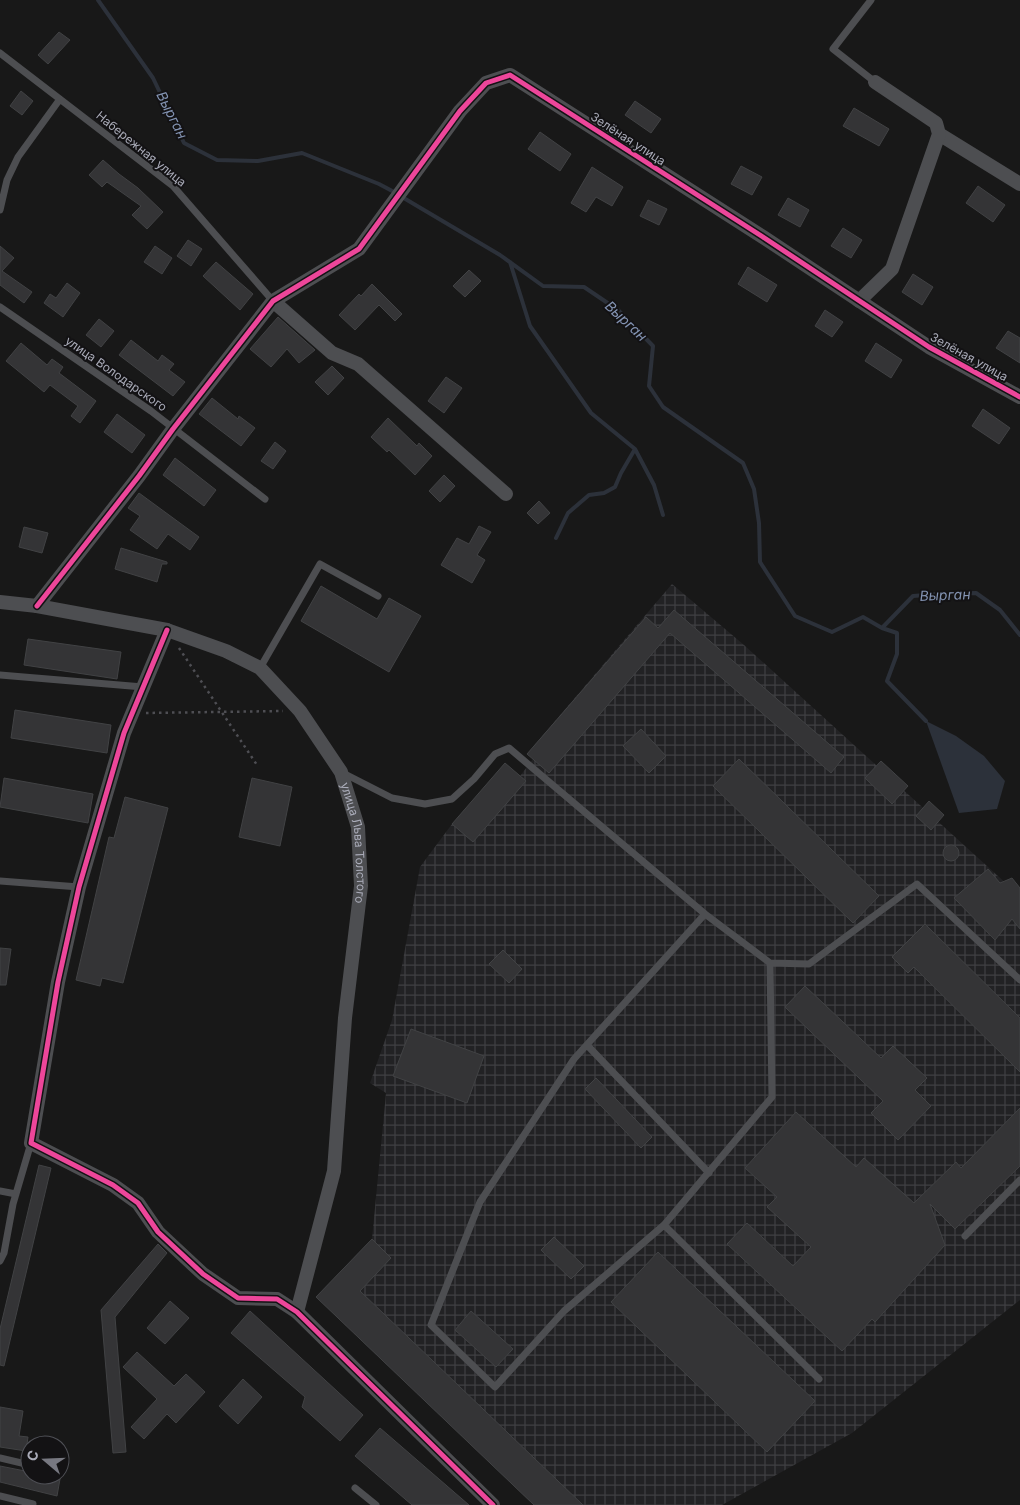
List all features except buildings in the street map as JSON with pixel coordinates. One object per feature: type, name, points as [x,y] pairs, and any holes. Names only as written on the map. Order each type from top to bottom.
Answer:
[{"type":"street","name":"Зелёная улица","points":[[273,301],[359,249],[460,111],[486,83],[510,75],[929,347],[1020,397]]},
{"type":"street","points":[[859,301],[892,269],[939,134],[936,123],[875,82]]},
{"type":"street","points":[[939,134],[1020,184]]},
{"type":"street","points":[[37,606],[273,301],[332,353],[358,364],[506,494]]},
{"type":"street","name":"улица Льва Толстого","points":[[0,602],[37,606],[167,630],[226,652],[260,668],[300,711],[341,772],[358,827],[361,886],[345,1018],[334,1171],[296,1312]]},
{"type":"street","points":[[167,630],[124,733],[79,887],[58,982],[31,1144],[113,1185],[138,1203],[158,1232],[203,1274],[238,1298],[277,1299],[296,1312],[493,1505]]},
{"type":"lane","points":[[871,0],[833,49],[875,82]]},
{"type":"lane","name":"Набережная улица","points":[[0,53],[173,186],[273,301]]},
{"type":"lane","points":[[0,210],[8,180],[18,157],[60,99]]},
{"type":"lane","name":"улица Володарского","points":[[0,307],[151,410],[264,499]]},
{"type":"lane","points":[[260,668],[320,564],[378,596]]},
{"type":"lane","points":[[0,675],[143,687]]},
{"type":"lane","points":[[341,772],[392,798],[425,804],[452,799],[474,779],[495,754],[508,748],[705,914],[770,962],[809,964],[917,884],[1020,980]]},
{"type":"lane","points":[[0,881],[79,887]]},
{"type":"lane","points":[[705,914],[574,1059],[480,1202],[431,1325],[496,1387],[564,1310],[664,1225],[709,1174],[772,1097],[770,962]]},
{"type":"lane","points":[[587,1045],[709,1174]]},
{"type":"lane","points":[[0,1261],[4,1253],[16,1194],[31,1144]]},
{"type":"lane","points":[[966,1236],[1020,1180]]},
{"type":"lane","points":[[0,1191],[16,1194]]},
{"type":"lane","points":[[664,1225],[819,1379]]},
{"type":"lane","points":[[0,1458],[20,1462]]},
{"type":"lane","points":[[355,1488],[376,1505]]},
{"type":"lane","points":[[0,1496],[33,1504]]},
{"type":"path","points":[[167,630],[257,765]]},
{"type":"path","points":[[132,713],[300,711]]},
{"type":"shaded area","points":[[672,584],[744,645],[1020,896],[1020,1300],[852,1433],[722,1505],[534,1505],[316,1297],[372,1239],[386,1093],[370,1083],[392,1020],[420,867],[452,824],[520,776],[533,759],[527,754]]},
{"type":"shaded area","points":[[926,721],[956,736],[984,756],[1005,781],[997,809],[959,813]]},
{"type":"waterway","name":"Вырган","points":[[98,0],[153,78],[184,143],[217,160],[258,161],[302,153],[379,184],[396,193]]},
{"type":"waterway","name":"Вырган","points":[[402,197],[500,255],[543,286],[584,287],[618,310],[653,346],[649,386],[663,407],[743,463],[754,489],[759,523],[760,562],[795,616],[832,632],[863,617],[882,628],[913,596],[976,593],[1000,610],[1020,635]]},
{"type":"waterway","points":[[510,262],[530,326],[591,413],[635,449],[654,485],[663,515]]},
{"type":"waterway","points":[[556,538],[568,513],[589,495],[604,493],[615,487],[635,449]]},
{"type":"waterway","points":[[882,628],[897,633],[897,654],[887,681],[926,721]]},
{"type":"cycle path","points":[[37,606],[273,301],[359,249],[460,111],[486,83],[510,75],[763,237],[929,347],[1020,397]]},
{"type":"cycle path","points":[[167,630],[124,733],[79,887],[58,982],[31,1143],[113,1185],[138,1203],[158,1232],[203,1274],[238,1298],[277,1299],[297,1312],[493,1505]]}]
